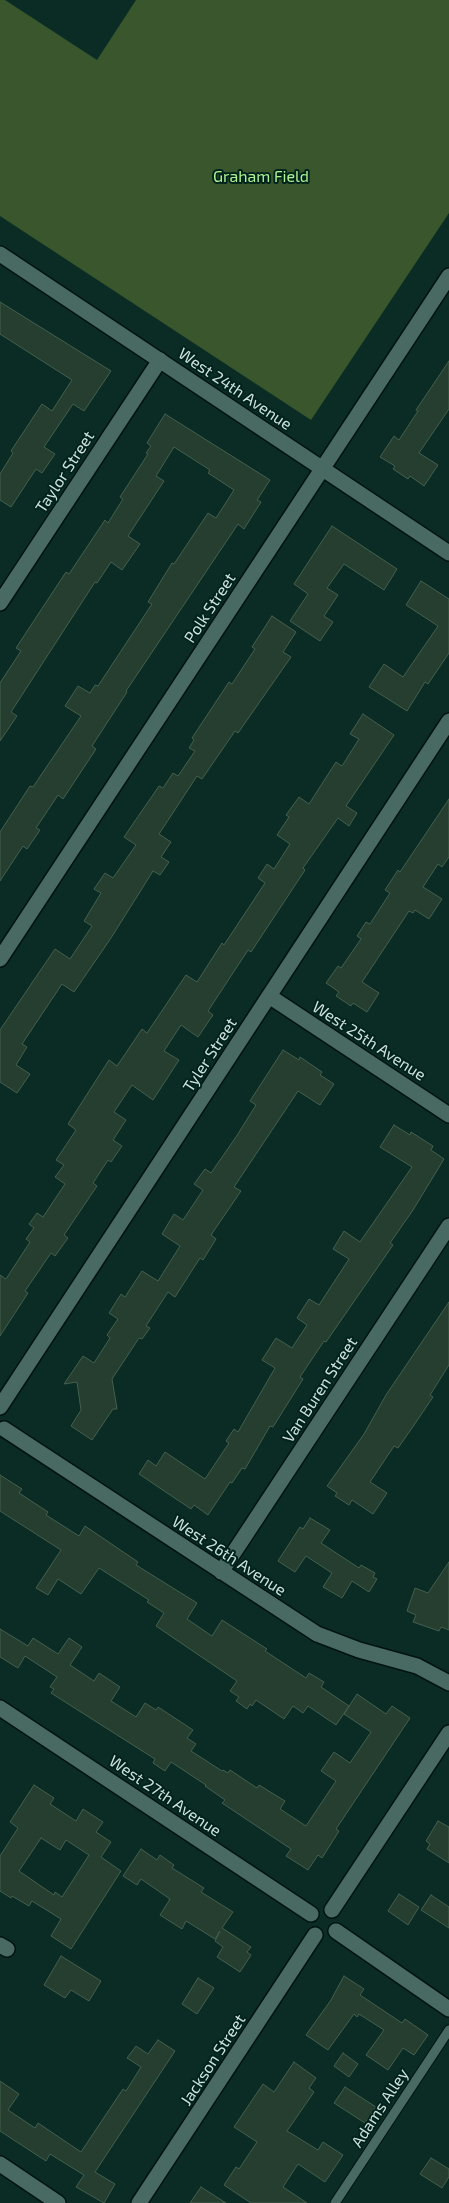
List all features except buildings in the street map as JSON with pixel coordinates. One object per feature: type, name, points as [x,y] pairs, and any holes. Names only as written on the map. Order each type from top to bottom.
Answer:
[{"type":"street","name":"West 24th Avenue","points":[[0,254],[449,553]]},
{"type":"street","name":"Polk Street","points":[[0,959],[449,276]]},
{"type":"street","name":"Taylor Street","points":[[0,603],[160,360]]},
{"type":"street","name":"Tyler Street","points":[[0,1407],[449,720]]},
{"type":"street","name":"West 25th Avenue","points":[[269,996],[449,1115]]},
{"type":"street","name":"Van Buren Street","points":[[221,1572],[449,1226]]},
{"type":"street","points":[[0,1407],[7,1417],[2,1431]]},
{"type":"street","name":"West 26th Avenue","points":[[2,1431],[317,1634],[359,1650],[417,1666],[449,1683]]},
{"type":"street","name":"West 27th Avenue","points":[[0,1708],[311,1914]]},
{"type":"street","points":[[332,1910],[449,1733]]},
{"type":"street","points":[[321,1908],[332,1910],[339,1921],[336,1931],[328,1937],[315,1935],[309,1924],[311,1914],[321,1908]]},
{"type":"street","points":[[336,1931],[449,2009]]},
{"type":"street","name":"Jackson Street","points":[[139,2203],[315,1935]]},
{"type":"street","points":[[0,2164],[58,2203]]},
{"type":"lane","name":"Adams Alley","points":[[335,2203],[449,2030]]},
{"type":"green space","name":"Graham Field","points":[[0,0],[5,0],[97,60],[136,0],[449,0],[449,213],[311,420],[0,216]]}]
